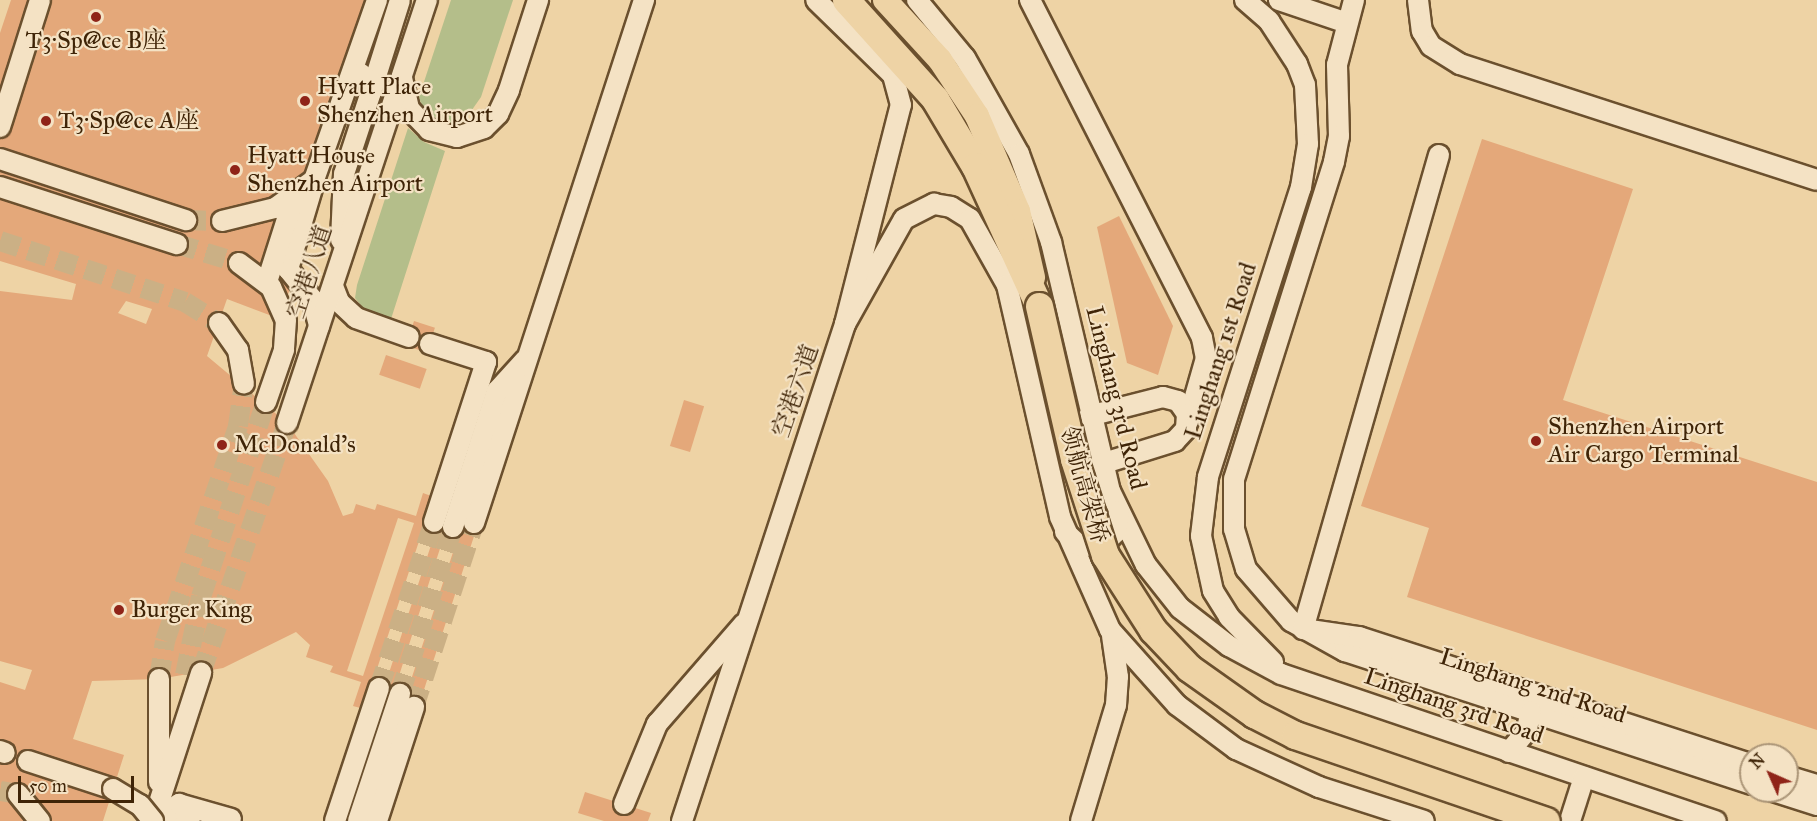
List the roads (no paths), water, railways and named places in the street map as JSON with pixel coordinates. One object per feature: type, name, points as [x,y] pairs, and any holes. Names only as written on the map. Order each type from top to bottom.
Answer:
[{"type":"highway","points":[[846,0],[935,99],[975,166],[1027,312]]},
{"type":"highway","name":"领航高架桥","points":[[1027,312],[1105,555],[1153,630],[1189,668],[1254,714],[1295,735],[1553,821]]},
{"type":"main road","name":"领航高架桥","points":[[885,0],[940,60],[977,116],[1018,211],[1027,312]]},
{"type":"street","points":[[0,127],[40,0]]},
{"type":"street","points":[[319,326],[312,299],[288,269],[314,180],[377,0]]},
{"type":"street","points":[[341,261],[342,186],[400,0]]},
{"type":"street","name":"空港八道","points":[[286,423],[427,0]]},
{"type":"street","points":[[402,76],[409,110],[429,130],[457,137],[484,128],[503,106],[538,0]]},
{"type":"street","points":[[474,523],[644,0]]},
{"type":"street","name":"空港六道","points":[[682,821],[845,324],[901,105],[892,75],[816,0]]},
{"type":"street","name":"Linghang 3rd Road","points":[[917,0],[965,58],[1007,129],[1036,198],[1066,304],[1101,464],[1119,511],[1155,578],[1201,626],[1256,662],[1323,689],[1716,821]]},
{"type":"street","points":[[1030,0],[1203,338],[1206,358],[1199,384],[1188,422],[1175,441],[1101,464]]},
{"type":"street","name":"Linghang 1st Road","points":[[1245,0],[1269,21],[1297,64],[1305,85],[1308,144],[1301,187],[1208,477],[1200,536],[1214,591],[1229,617],[1267,658],[1323,689]]},
{"type":"street","points":[[1279,0],[1347,23]]},
{"type":"street","name":"Linghang 2nd Road","points":[[1354,0],[1337,65],[1339,136],[1334,162],[1241,452],[1232,503],[1246,568],[1273,606],[1303,629],[1354,654],[1739,780]]},
{"type":"street","points":[[1418,0],[1422,31],[1431,46],[1460,64],[1817,180]]},
{"type":"street","points":[[360,73],[371,82],[371,92]]},
{"type":"street","points":[[1303,629],[1439,155]]},
{"type":"street","points":[[0,159],[186,220]]},
{"type":"street","points":[[222,221],[262,213],[294,197],[314,180]]},
{"type":"street","points":[[0,187],[177,243]]},
{"type":"street","points":[[267,282],[294,197]]},
{"type":"street","points":[[845,324],[894,231],[918,208],[934,204],[951,207],[970,219],[982,234],[1007,285],[1027,312],[1021,339],[1065,532],[1110,630],[1117,651],[1116,705],[1081,821]]},
{"type":"street","points":[[239,263],[267,282],[283,309],[286,339],[266,402]]},
{"type":"street","points":[[333,286],[339,302],[356,318],[408,337]]},
{"type":"street","points":[[1027,312],[1066,304]]},
{"type":"street","points":[[219,323],[238,350],[244,383]]},
{"type":"street","points":[[1021,339],[1070,324]]},
{"type":"street","points":[[430,344],[486,362],[443,525],[497,391],[528,356]]},
{"type":"street","points":[[1089,416],[1171,398],[1199,384]]},
{"type":"street","points":[[1171,398],[1184,406],[1188,422]]},
{"type":"street","points":[[1065,532],[1080,546],[1102,545],[1116,532],[1119,511]]},
{"type":"street","points":[[624,804],[657,724],[747,620]]},
{"type":"street","name":"Linghang 2nd Road","points":[[1303,629],[1359,637],[1739,760]]},
{"type":"street","points":[[1110,630],[1177,705],[1236,749],[1319,787],[1424,821]]},
{"type":"street","points":[[157,816],[193,674]]},
{"type":"street","points":[[157,816],[159,680]]},
{"type":"street","points":[[335,821],[380,688]]},
{"type":"street","points":[[358,821],[400,694]]},
{"type":"street","points":[[377,821],[414,707]]},
{"type":"street","points":[[1509,752],[1526,732],[1532,712]]},
{"type":"street","points":[[28,761],[113,789],[157,816],[190,821]]},
{"type":"street","points":[[1553,821],[1584,777]]},
{"type":"street","points":[[1799,780],[1817,785]]},
{"type":"street","points":[[18,794],[40,821]]},
{"type":"street","points":[[1799,799],[1817,805]]},
{"type":"street","points":[[157,816],[187,805],[231,819]]},
{"type":"tunnel","points":[[186,220],[222,221]]},
{"type":"tunnel","points":[[0,241],[185,302],[219,323]]},
{"type":"tunnel","points":[[177,244],[239,263]]},
{"type":"tunnel","points":[[159,679],[165,641],[238,426],[244,383]]},
{"type":"tunnel","points":[[185,675],[201,597],[266,402]]},
{"type":"tunnel","points":[[201,673],[287,423]]},
{"type":"tunnel","points":[[379,688],[434,522]]},
{"type":"tunnel","points":[[414,707],[474,523]]},
{"type":"tunnel","points":[[400,694],[453,527]]},
{"type":"tunnel","points":[[0,791],[18,794]]},
{"type":"place","name":"T3·Sp@ce B座","points":[[96,17]]},
{"type":"place","name":"Hyatt Place Shenzhen Airport","points":[[305,101]]},
{"type":"place","name":"T3·Sp@ce A座","points":[[46,121]]},
{"type":"place","name":"Hyatt House Shenzhen Airport","points":[[235,170]]},
{"type":"place","name":"Shenzhen Airport Air Cargo Terminal","points":[[1536,441]]},
{"type":"place","name":"McDonald's","points":[[222,445]]},
{"type":"place","name":"Burger King","points":[[119,610]]}]
